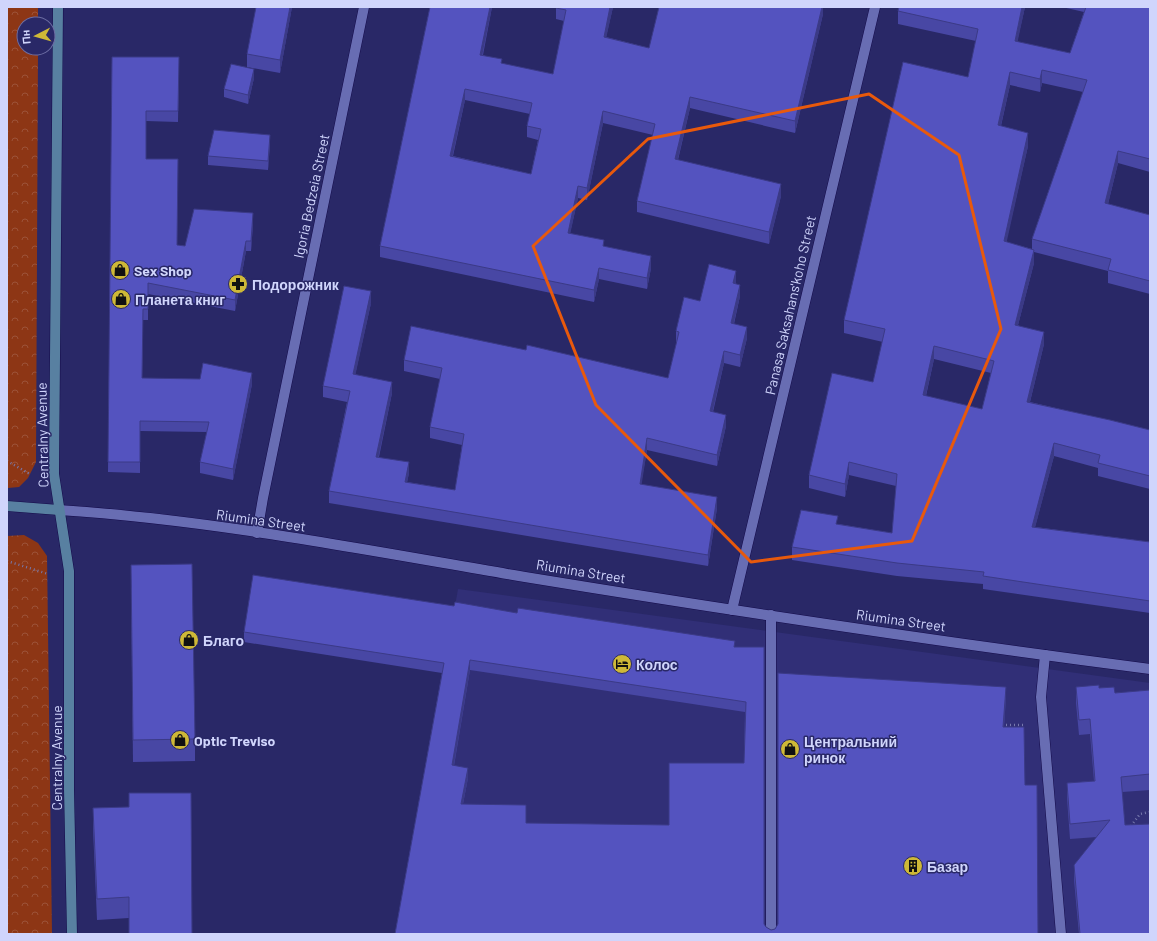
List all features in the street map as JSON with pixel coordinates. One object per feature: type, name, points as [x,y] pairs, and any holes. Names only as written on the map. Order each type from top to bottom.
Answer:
[{"type":"main road","name":"Centralny Avenue","points":[[58,7],[54,474],[69,571],[69,790],[72,934]]},
{"type":"main road","name":"Riumina Street","points":[[7,506],[60,510]]},
{"type":"street","name":"Igoria Bedzeia Street","points":[[257,532],[364,7]]},
{"type":"street","name":"Panasa Saksahans'koho Street","points":[[732,610],[875,7]]},
{"type":"street","name":"Riumina Street","points":[[60,510],[105,513],[257,532],[732,610],[1150,669]]},
{"type":"street","points":[[771,615],[771,934]]},
{"type":"street","points":[[1045,655],[1041,697],[1061,934]]},
{"type":"path","points":[[7,461],[30,474]]},
{"type":"path","points":[[7,561],[48,574]]},
{"type":"path","points":[[996,725],[1043,725]]},
{"type":"path","points":[[1130,828],[1140,814],[1150,812]]},
{"type":"highlighted area","points":[[869,94],[959,155],[1001,329],[912,541],[751,562],[596,405],[533,246],[648,139]]},
{"type":"shaded area","name":"Центральний ринок","points":[[458,589],[1150,683],[1150,934],[398,934]]},
{"type":"green space","points":[[7,7],[38,7],[38,16],[16,16],[16,56],[38,56],[36,462],[28,478],[19,487],[7,488]]},
{"type":"green space","points":[[24,535],[38,543],[47,556],[52,934],[7,934],[7,536]]},
{"type":"building","points":[[256,7],[290,7],[280,60],[247,54]]},
{"type":"building","points":[[430,7],[490,7],[480,55],[502,59],[501,63],[553,74],[566,10],[556,7],[610,7],[604,37],[649,48],[659,7],[822,7],[795,121],[690,97],[675,159],[781,184],[769,232],[637,201],[655,124],[603,111],[587,188],[578,186],[568,233],[604,240],[603,246],[651,256],[647,278],[599,268],[594,290],[380,246]],"holes":[[[465,89],[532,103],[527,126],[541,129],[531,174],[450,156]]]},
{"type":"building","points":[[899,7],[1022,7],[1015,41],[1070,53],[1086,7],[1150,7],[1150,159],[1118,151],[1105,203],[1150,215],[1150,281],[1108,270],[1111,259],[1032,239],[1087,80],[1042,70],[1040,79],[1010,72],[998,125],[1028,133],[1004,241],[1034,250],[1015,325],[1044,332],[1027,402],[1150,430],[1150,476],[1098,463],[1100,455],[1054,443],[1032,527],[1150,542],[1150,601],[983,576],[984,572],[897,563],[792,547],[801,510],[838,516],[836,524],[892,533],[897,474],[849,462],[845,484],[809,475],[832,373],[873,382],[885,329],[844,320],[903,62],[968,77],[978,29],[898,11]],"holes":[[[934,346],[994,361],[982,409],[923,395]]]},
{"type":"building","points":[[112,57],[179,57],[178,111],[146,111],[146,159],[178,159],[177,245],[185,246],[194,209],[253,213],[251,241],[246,241],[235,300],[148,283],[148,309],[143,309],[142,378],[200,379],[203,363],[252,373],[233,469],[200,462],[209,422],[140,421],[140,462],[108,462]]},
{"type":"building","points":[[231,64],[254,69],[248,95],[224,89]]},
{"type":"building","points":[[214,130],[270,135],[268,161],[208,156]]},
{"type":"building","points":[[709,264],[736,271],[733,283],[740,285],[731,323],[747,327],[740,355],[724,351],[710,411],[726,415],[717,455],[647,438],[640,484],[717,497],[708,555],[329,491],[350,391],[323,386],[344,286],[371,291],[353,374],[392,382],[376,457],[409,462],[405,482],[455,490],[464,434],[430,427],[442,368],[404,360],[411,326],[526,350],[527,345],[668,378],[679,332],[676,331],[684,297],[700,301]]},
{"type":"building","points":[[192,564],[195,739],[133,740],[131,565]]},
{"type":"building","name":"Центральний ринок","points":[[253,575],[454,606],[455,602],[517,613],[518,608],[735,641],[734,647],[764,647],[764,924],[771,930],[775,929],[778,924],[778,673],[1006,687],[1003,727],[1024,727],[1025,785],[1037,785],[1038,934],[395,934],[444,663],[244,632]],"holes":[[[470,660],[746,702],[744,763],[669,763],[669,825],[526,823],[526,805],[461,804],[468,768],[452,765]]]},
{"type":"building","points":[[1099,685],[1099,688],[1114,687],[1115,693],[1150,690],[1150,774],[1121,777],[1125,825],[1150,824],[1150,934],[1080,934],[1074,865],[1110,820],[1070,824],[1067,783],[1095,781],[1090,719],[1079,720],[1076,687]]},
{"type":"building","points":[[129,793],[191,793],[192,934],[129,934],[129,897],[97,899],[93,808],[129,807]]},
{"type":"place","name":"Sex Shop","points":[[120,270]]},
{"type":"place","name":"Подорожник","points":[[238,284]]},
{"type":"place","name":"Планета книг","points":[[121,299]]},
{"type":"place","name":"Благо","points":[[189,640]]},
{"type":"place","name":"Колос","points":[[622,664]]},
{"type":"place","name":"Optic Treviso","points":[[180,740]]},
{"type":"place","name":"Центральний ринок","points":[[790,749]]},
{"type":"place","name":"Базар","points":[[913,866]]}]
